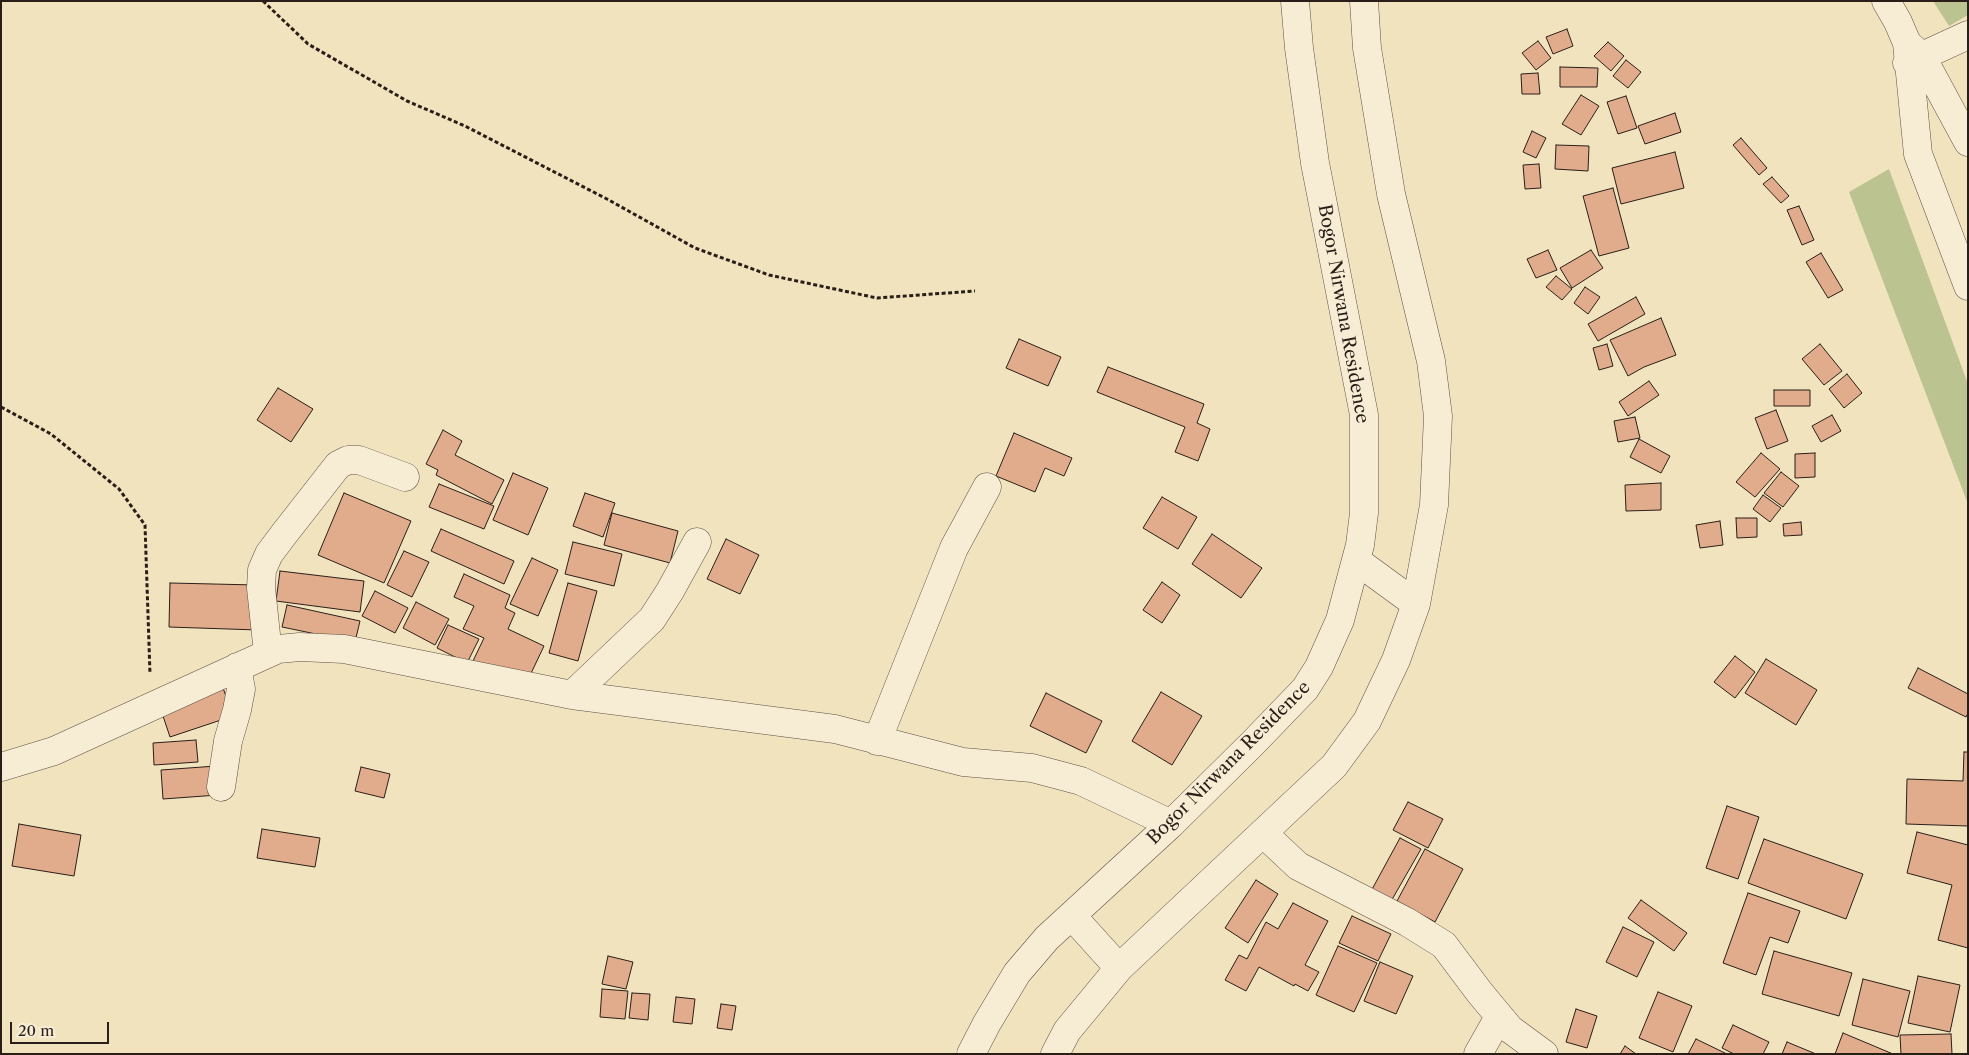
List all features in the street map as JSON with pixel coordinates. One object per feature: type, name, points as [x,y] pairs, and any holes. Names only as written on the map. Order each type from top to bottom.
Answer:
[{"type":"street","name":"Bogor Nirwana Residence","points":[[971,1054],[987,1023],[1018,973],[1047,938],[1171,824],[1254,743],[1305,688],[1320,667],[1340,620],[1357,561],[1364,513],[1364,415],[1315,163],[1299,48],[1295,1]]},
{"type":"street","points":[[1055,1054],[1067,1031],[1119,968],[1264,834],[1334,766],[1367,721],[1396,660],[1416,604],[1434,505],[1438,416],[1431,360],[1391,194],[1367,48],[1364,1]]},
{"type":"street","points":[[1886,1],[1898,22],[1912,54],[1968,142]]},
{"type":"street","points":[[1912,54],[1968,35]]},
{"type":"street","points":[[1912,54],[1918,154],[1968,286]]},
{"type":"street","points":[[268,653],[261,588],[262,570],[269,554],[284,534],[338,465],[348,460],[359,460],[405,477]]},
{"type":"street","points":[[877,741],[954,548],[987,487]]},
{"type":"street","points":[[572,695],[652,619],[697,542]]},
{"type":"street","points":[[1357,561],[1416,604]]},
{"type":"street","points":[[1,767],[54,751],[278,649],[300,647],[344,648],[572,695],[835,730],[963,762],[1032,768],[1081,781],[1171,824]]},
{"type":"street","points":[[221,787],[228,741],[238,710],[241,689],[237,667]]},
{"type":"street","points":[[1264,834],[1298,866],[1407,922],[1444,945],[1510,1029],[1544,1054]]},
{"type":"street","points":[[1072,916],[1119,968]]},
{"type":"street","points":[[1478,1054],[1499,1017]]},
{"type":"path","points":[[263,1],[308,44],[407,101],[466,126],[607,199],[695,248],[769,275],[877,298],[975,291]]},
{"type":"path","points":[[1,407],[51,434],[119,489],[145,525],[152,705]]},
{"type":"green space","points":[[1933,1],[1968,1],[1968,15],[1949,26]]},
{"type":"green space","points":[[1889,169],[1968,384],[1968,504],[1849,192]]},
{"type":"building","points":[[1567,29],[1573,46],[1553,54],[1546,37]]},
{"type":"building","points":[[1538,41],[1551,58],[1536,70],[1522,53]]},
{"type":"building","points":[[1608,42],[1624,56],[1611,71],[1594,56]]},
{"type":"building","points":[[1626,60],[1641,72],[1628,88],[1613,76]]},
{"type":"building","points":[[1560,67],[1598,68],[1597,87],[1560,87]]},
{"type":"building","points":[[1538,73],[1540,94],[1522,94],[1521,74]]},
{"type":"building","points":[[1581,95],[1599,106],[1581,135],[1562,124]]},
{"type":"building","points":[[1626,96],[1637,128],[1618,134],[1607,102]]},
{"type":"building","points":[[1675,113],[1681,132],[1645,144],[1638,126]]},
{"type":"building","points":[[1532,131],[1546,138],[1536,158],[1523,152]]},
{"type":"building","points":[[1741,138],[1767,168],[1759,175],[1733,145]]},
{"type":"building","points":[[1556,145],[1589,146],[1588,171],[1555,169]]},
{"type":"building","points":[[1675,152],[1684,188],[1621,204],[1612,168]]},
{"type":"building","points":[[1539,164],[1541,188],[1525,189],[1523,165]]},
{"type":"building","points":[[1772,177],[1789,196],[1781,203],[1763,184]]},
{"type":"building","points":[[1613,188],[1629,248],[1599,256],[1583,196]]},
{"type":"building","points":[[1799,206],[1814,240],[1802,245],[1787,210]]},
{"type":"building","points":[[1548,250],[1557,270],[1536,278],[1527,259]]},
{"type":"building","points":[[1591,250],[1603,268],[1572,288],[1560,268]]},
{"type":"building","points":[[1821,253],[1843,290],[1828,298],[1806,262]]},
{"type":"building","points":[[1556,276],[1572,289],[1562,300],[1546,287]]},
{"type":"building","points":[[1585,287],[1600,297],[1588,314],[1574,303]]},
{"type":"building","points":[[1636,297],[1645,314],[1598,341],[1588,324]]},
{"type":"building","points":[[1661,318],[1676,355],[1644,367],[1628,376],[1610,340]]},
{"type":"building","points":[[1019,339],[1061,357],[1048,386],[1006,368]]},
{"type":"building","points":[[1607,344],[1613,366],[1599,370],[1593,348]]},
{"type":"building","points":[[1820,344],[1842,371],[1824,385],[1802,359]]},
{"type":"building","points":[[1108,367],[1204,404],[1197,423],[1210,429],[1198,461],[1175,452],[1185,427],[1097,392]]},
{"type":"building","points":[[1847,374],[1862,393],[1844,408],[1829,389]]},
{"type":"building","points":[[1649,381],[1659,395],[1628,416],[1619,402]]},
{"type":"building","points":[[278,388],[313,409],[291,442],[257,420]]},
{"type":"building","points":[[1774,390],[1810,390],[1810,406],[1774,406]]},
{"type":"building","points":[[1776,410],[1788,441],[1767,449],[1755,418]]},
{"type":"building","points":[[1832,415],[1841,431],[1821,442],[1812,426]]},
{"type":"building","points":[[1635,417],[1640,438],[1618,442],[1614,421]]},
{"type":"building","points":[[443,430],[462,441],[455,455],[504,480],[492,504],[436,475],[438,470],[426,464]]},
{"type":"building","points":[[1014,433],[1072,458],[1064,476],[1045,468],[1035,492],[996,476]]},
{"type":"building","points":[[1639,439],[1670,456],[1661,473],[1630,457]]},
{"type":"building","points":[[1761,453],[1780,469],[1755,497],[1736,482]]},
{"type":"building","points":[[1815,453],[1815,477],[1795,478],[1795,454]]},
{"type":"building","points":[[1781,472],[1799,486],[1783,507],[1764,493]]},
{"type":"building","points":[[513,473],[548,488],[528,535],[493,520]]},
{"type":"building","points":[[1661,483],[1661,510],[1626,511],[1625,485]]},
{"type":"building","points":[[439,484],[494,506],[484,529],[429,507]]},
{"type":"building","points":[[344,493],[411,521],[384,583],[318,555]]},
{"type":"building","points":[[585,493],[615,503],[603,537],[573,526]]},
{"type":"building","points":[[1763,495],[1781,508],[1770,522],[1753,509]]},
{"type":"building","points":[[1162,497],[1197,517],[1178,549],[1143,528]]},
{"type":"building","points":[[612,513],[678,531],[670,563],[604,545]]},
{"type":"building","points":[[1736,518],[1757,518],[1757,537],[1737,538]]},
{"type":"building","points":[[1720,521],[1723,545],[1700,548],[1696,525]]},
{"type":"building","points":[[1801,522],[1802,535],[1784,536],[1783,524]]},
{"type":"building","points":[[441,529],[514,561],[504,584],[431,551]]},
{"type":"building","points":[[1212,534],[1262,568],[1241,598],[1192,564]]},
{"type":"building","points":[[726,539],[759,555],[740,594],[707,579]]},
{"type":"building","points":[[573,542],[622,554],[614,586],[565,574]]},
{"type":"building","points":[[404,551],[429,562],[412,597],[387,585]]},
{"type":"building","points":[[532,558],[558,570],[538,616],[510,604]]},
{"type":"building","points":[[280,571],[364,581],[360,612],[276,601]]},
{"type":"building","points":[[464,574],[510,595],[505,608],[515,613],[508,629],[544,646],[525,686],[473,661],[484,638],[463,629],[474,606],[454,597]]},
{"type":"building","points":[[1162,582],[1180,595],[1162,623],[1143,610]]},
{"type":"building","points":[[170,583],[256,585],[258,630],[169,627]]},
{"type":"building","points":[[568,583],[597,591],[578,661],[549,653]]},
{"type":"building","points":[[375,591],[408,608],[395,633],[362,616]]},
{"type":"building","points":[[416,602],[449,619],[435,645],[403,628]]},
{"type":"building","points":[[287,605],[360,621],[355,642],[282,627]]},
{"type":"building","points":[[448,625],[479,639],[467,663],[437,648]]},
{"type":"building","points":[[1735,656],[1755,672],[1735,698],[1714,682]]},
{"type":"building","points":[[1766,659],[1817,690],[1796,725],[1745,693]]},
{"type":"building","points":[[1918,668],[1968,694],[1968,713],[1966,717],[1908,688]]},
{"type":"building","points":[[222,685],[233,716],[170,737],[160,707]]},
{"type":"building","points":[[1161,692],[1202,716],[1172,765],[1132,741]]},
{"type":"building","points":[[1046,693],[1102,721],[1086,753],[1030,726]]},
{"type":"building","points":[[196,740],[198,762],[154,765],[153,743]]},
{"type":"building","points":[[1964,752],[1968,752],[1968,826],[1906,824],[1907,779],[1963,781]]},
{"type":"building","points":[[216,766],[218,795],[163,799],[161,770]]},
{"type":"building","points":[[361,767],[390,774],[384,798],[355,791]]},
{"type":"building","points":[[1408,802],[1443,819],[1428,848],[1393,830]]},
{"type":"building","points":[[1727,806],[1759,817],[1738,879],[1706,868]]},
{"type":"building","points":[[19,824],[81,835],[74,876],[12,866]]},
{"type":"building","points":[[262,829],[320,838],[315,867],[257,858]]},
{"type":"building","points":[[1917,832],[1968,845],[1968,948],[1938,940],[1952,885],[1907,873]]},
{"type":"building","points":[[1400,838],[1421,849],[1390,903],[1370,893]]},
{"type":"building","points":[[1764,839],[1863,874],[1846,919],[1748,883]]},
{"type":"building","points":[[1425,849],[1463,869],[1435,922],[1397,901]]},
{"type":"building","points":[[1256,880],[1278,894],[1248,943],[1225,928]]},
{"type":"building","points":[[1748,893],[1800,911],[1788,943],[1770,937],[1756,975],[1723,963]]},
{"type":"building","points":[[1641,900],[1687,933],[1674,951],[1628,918]]},
{"type":"building","points":[[1293,903],[1328,921],[1305,965],[1319,972],[1308,991],[1295,984],[1294,986],[1259,967],[1246,991],[1225,980],[1239,955],[1247,959],[1266,922],[1278,929]]},
{"type":"building","points":[[1352,916],[1391,934],[1378,961],[1339,943]]},
{"type":"building","points":[[1623,927],[1654,942],[1637,977],[1606,962]]},
{"type":"building","points":[[1338,946],[1377,963],[1354,1012],[1316,995]]},
{"type":"building","points":[[1774,951],[1852,973],[1839,1016],[1762,994]]},
{"type":"building","points":[[608,956],[633,962],[626,989],[602,984]]},
{"type":"building","points":[[1380,962],[1413,976],[1396,1014],[1364,1001]]},
{"type":"building","points":[[1918,976],[1960,985],[1950,1032],[1908,1023]]},
{"type":"building","points":[[1863,979],[1910,991],[1898,1037],[1852,1025]]},
{"type":"building","points":[[602,989],[628,991],[625,1019],[600,1017]]},
{"type":"building","points":[[1658,992],[1692,1006],[1673,1052],[1639,1038]]},
{"type":"building","points":[[632,993],[650,994],[648,1020],[629,1018]]},
{"type":"building","points":[[676,997],[695,999],[692,1024],[673,1022]]},
{"type":"building","points":[[721,1004],[736,1006],[732,1030],[717,1028]]},
{"type":"building","points":[[1576,1009],[1597,1016],[1587,1048],[1566,1042]]},
{"type":"building","points":[[1733,1025],[1769,1042],[1763,1054],[1734,1054],[1722,1048]]},
{"type":"building","points":[[1843,1033],[1893,1054],[1835,1054]]},
{"type":"building","points":[[1951,1034],[1952,1054],[1901,1054],[1900,1035]]},
{"type":"building","points":[[1696,1039],[1727,1054],[1688,1054]]},
{"type":"building","points":[[1787,1042],[1816,1054],[1782,1054]]},
{"type":"building","points":[[1625,1046],[1636,1054],[1620,1054]]}]
